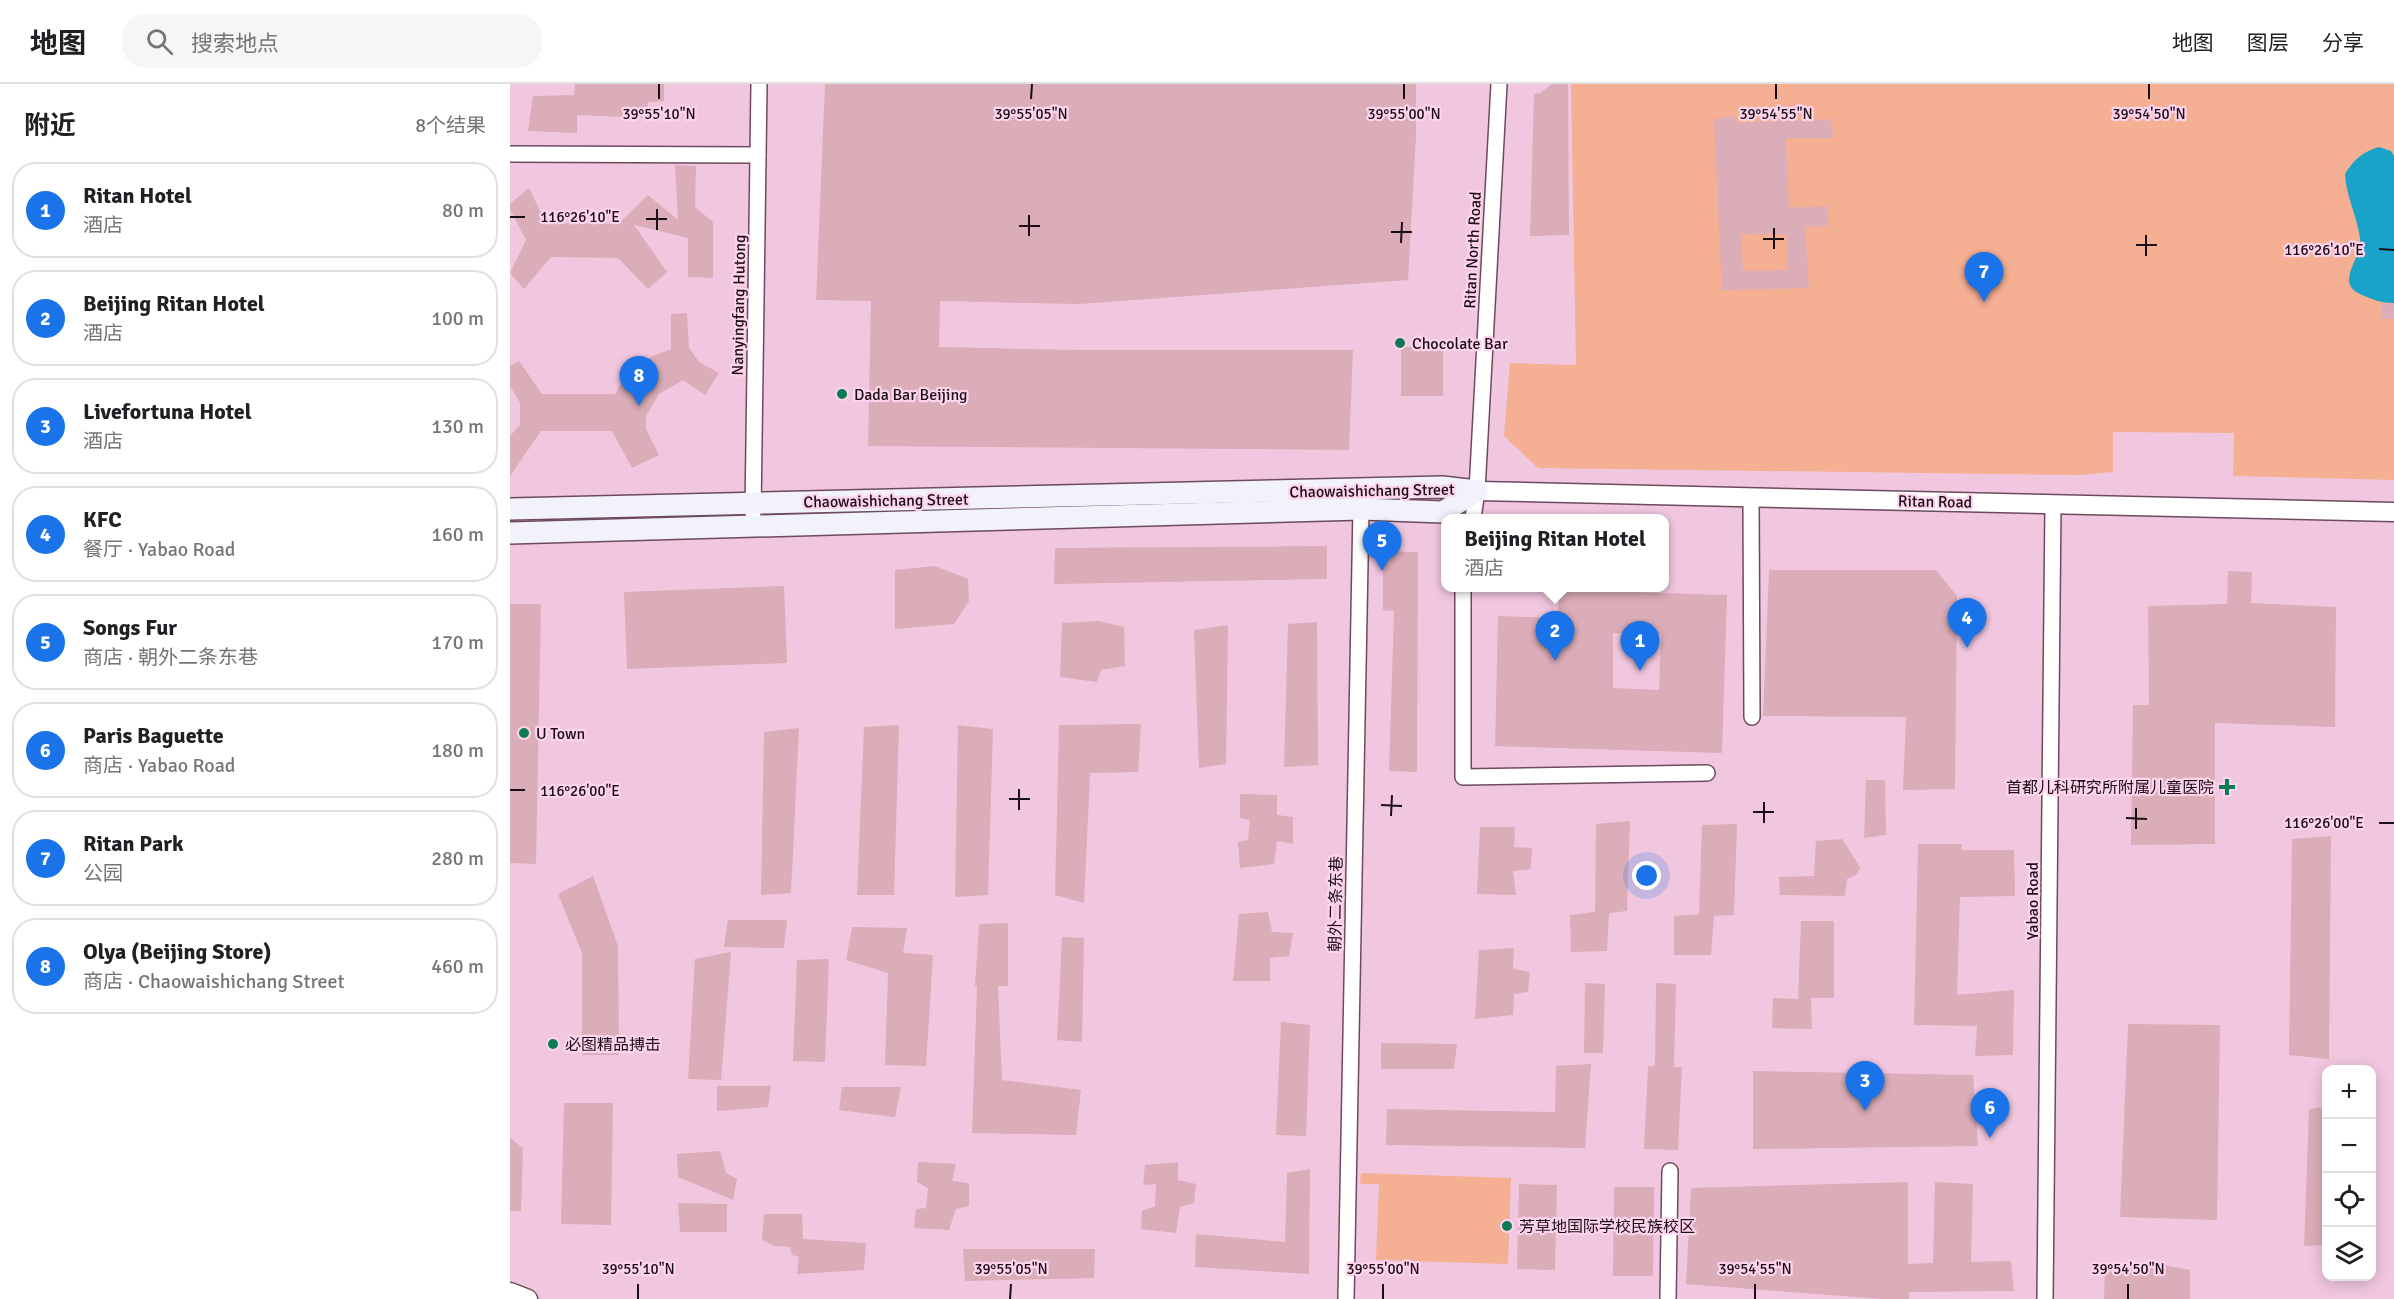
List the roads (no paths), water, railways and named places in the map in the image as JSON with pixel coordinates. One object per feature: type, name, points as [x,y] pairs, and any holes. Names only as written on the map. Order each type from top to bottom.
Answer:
[{"type":"main road","name":"Chaowaishichang Street","points":[[510,509],[1442,487],[1477,491]]},
{"type":"main road","name":"Chaowaishichang Street","points":[[510,533],[1361,509],[1443,512],[1477,491]]},
{"type":"street","name":"Nanyingfang Hutong","points":[[754,526],[752,503],[759,84]]},
{"type":"street","name":"Ritan North Road","points":[[1474,514],[1477,491],[1499,84]]},
{"type":"street","points":[[510,154],[758,155]]},
{"type":"street","name":"Ritan Road","points":[[1477,491],[2394,512]]},
{"type":"street","points":[[1751,497],[1752,717]]},
{"type":"street","name":"Yabao Road","points":[[2045,1299],[2053,504]]},
{"type":"street","name":"朝外二条东巷","points":[[1346,1299],[1361,509]]},
{"type":"street","points":[[1463,592],[1463,777],[1707,773]]},
{"type":"street","points":[[1668,1299],[1670,1171]]},
{"type":"street","points":[[510,1292],[528,1299]]},
{"type":"water","points":[[2379,147],[2391,151],[2394,156],[2394,303],[2378,301],[2362,295],[2354,290],[2349,277],[2360,238],[2345,174],[2359,157]]},
{"type":"place","name":"Ritan Park","points":[[1984,302]]},
{"type":"place","name":"Chocolate Bar","points":[[1400,343]]},
{"type":"place","name":"Dada Bar Beijing","points":[[842,394]]},
{"type":"place","name":"Olya (Beijing Store)","points":[[639,406]]},
{"type":"place","name":"Songs Fur","points":[[1382,571]]},
{"type":"place","name":"KFC","points":[[1967,648]]},
{"type":"place","name":"Beijing Ritan Hotel","points":[[1555,661]]},
{"type":"place","name":"Ritan Hotel","points":[[1640,671]]},
{"type":"place","name":"U Town","points":[[524,733]]},
{"type":"place","name":"首都儿科研究所附属儿童医院","points":[[2227,787]]},
{"type":"place","name":"必图精品搏击","points":[[553,1044]]},
{"type":"place","name":"Livefortuna Hotel","points":[[1865,1111]]},
{"type":"place","name":"Paris Baguette","points":[[1990,1138]]},
{"type":"place","name":"芳草地国际学校民族校区","points":[[1507,1226]]}]
